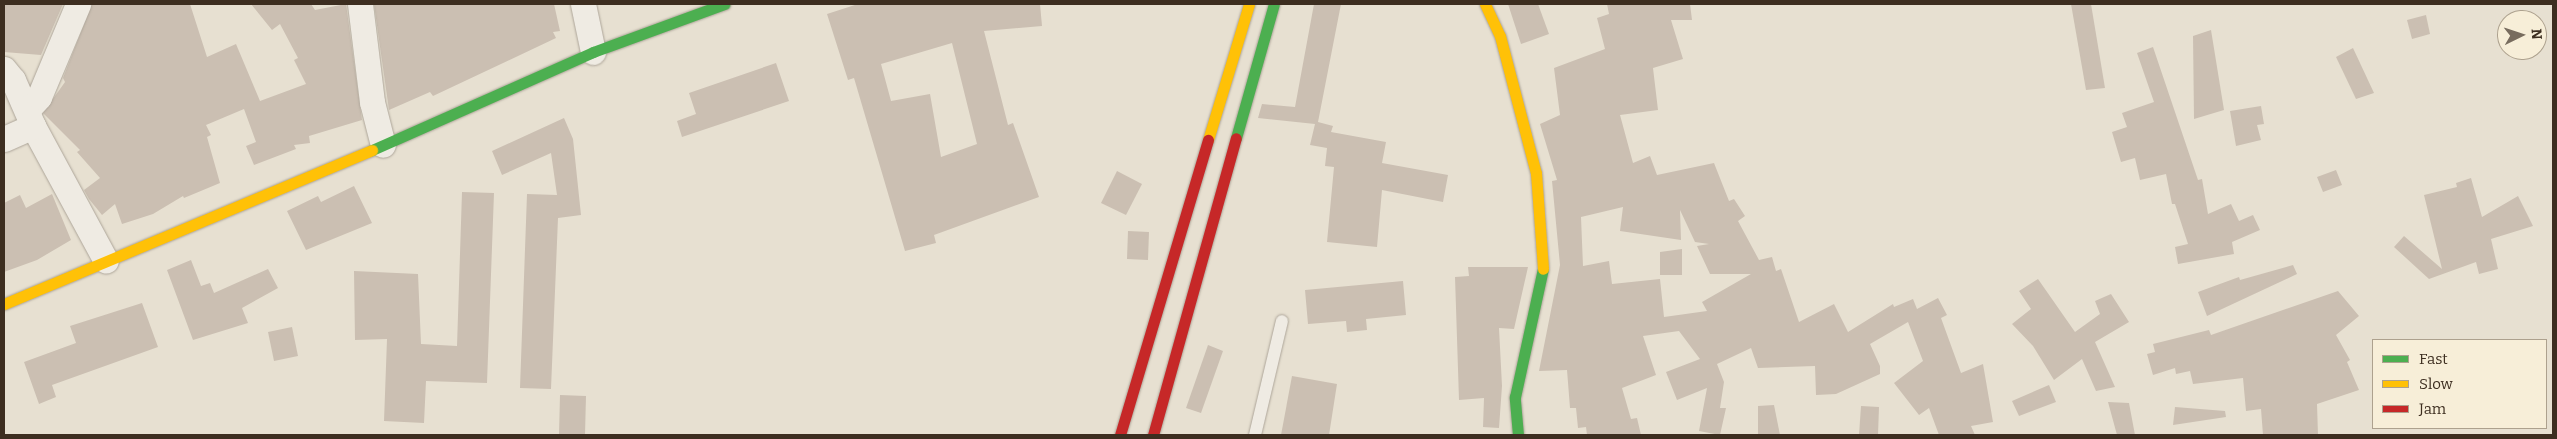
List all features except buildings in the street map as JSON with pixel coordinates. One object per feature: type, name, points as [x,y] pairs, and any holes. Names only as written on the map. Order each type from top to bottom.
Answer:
[{"type":"main road","points":[[4,304],[383,145],[593,52],[724,4]]},
{"type":"main road","points":[[1120,435],[1249,4]]},
{"type":"main road","points":[[1153,435],[1274,4]]},
{"type":"main road","points":[[1485,4],[1500,36],[1515,87],[1536,173],[1544,266],[1515,398],[1518,435]]},
{"type":"street","points":[[4,139],[30,118],[78,4]]},
{"type":"street","points":[[360,4],[372,102],[383,145]]},
{"type":"street","points":[[582,4],[593,52]]},
{"type":"street","points":[[4,69],[14,80],[30,118],[106,261]]},
{"type":"lane","points":[[1255,435],[1282,321]]},
{"type":"traffic: fast","points":[[372,150],[593,52],[724,4]]},
{"type":"traffic: fast","points":[[1236,138],[1274,4]]},
{"type":"traffic: fast","points":[[1518,435],[1515,397],[1543,269]]},
{"type":"traffic: slow","points":[[1208,140],[1249,4]]},
{"type":"traffic: slow","points":[[1485,4],[1500,36],[1536,173],[1543,269]]},
{"type":"traffic: slow","points":[[4,304],[372,150]]},
{"type":"traffic: jam","points":[[1153,435],[1236,138]]},
{"type":"traffic: jam","points":[[1120,435],[1208,140]]}]
